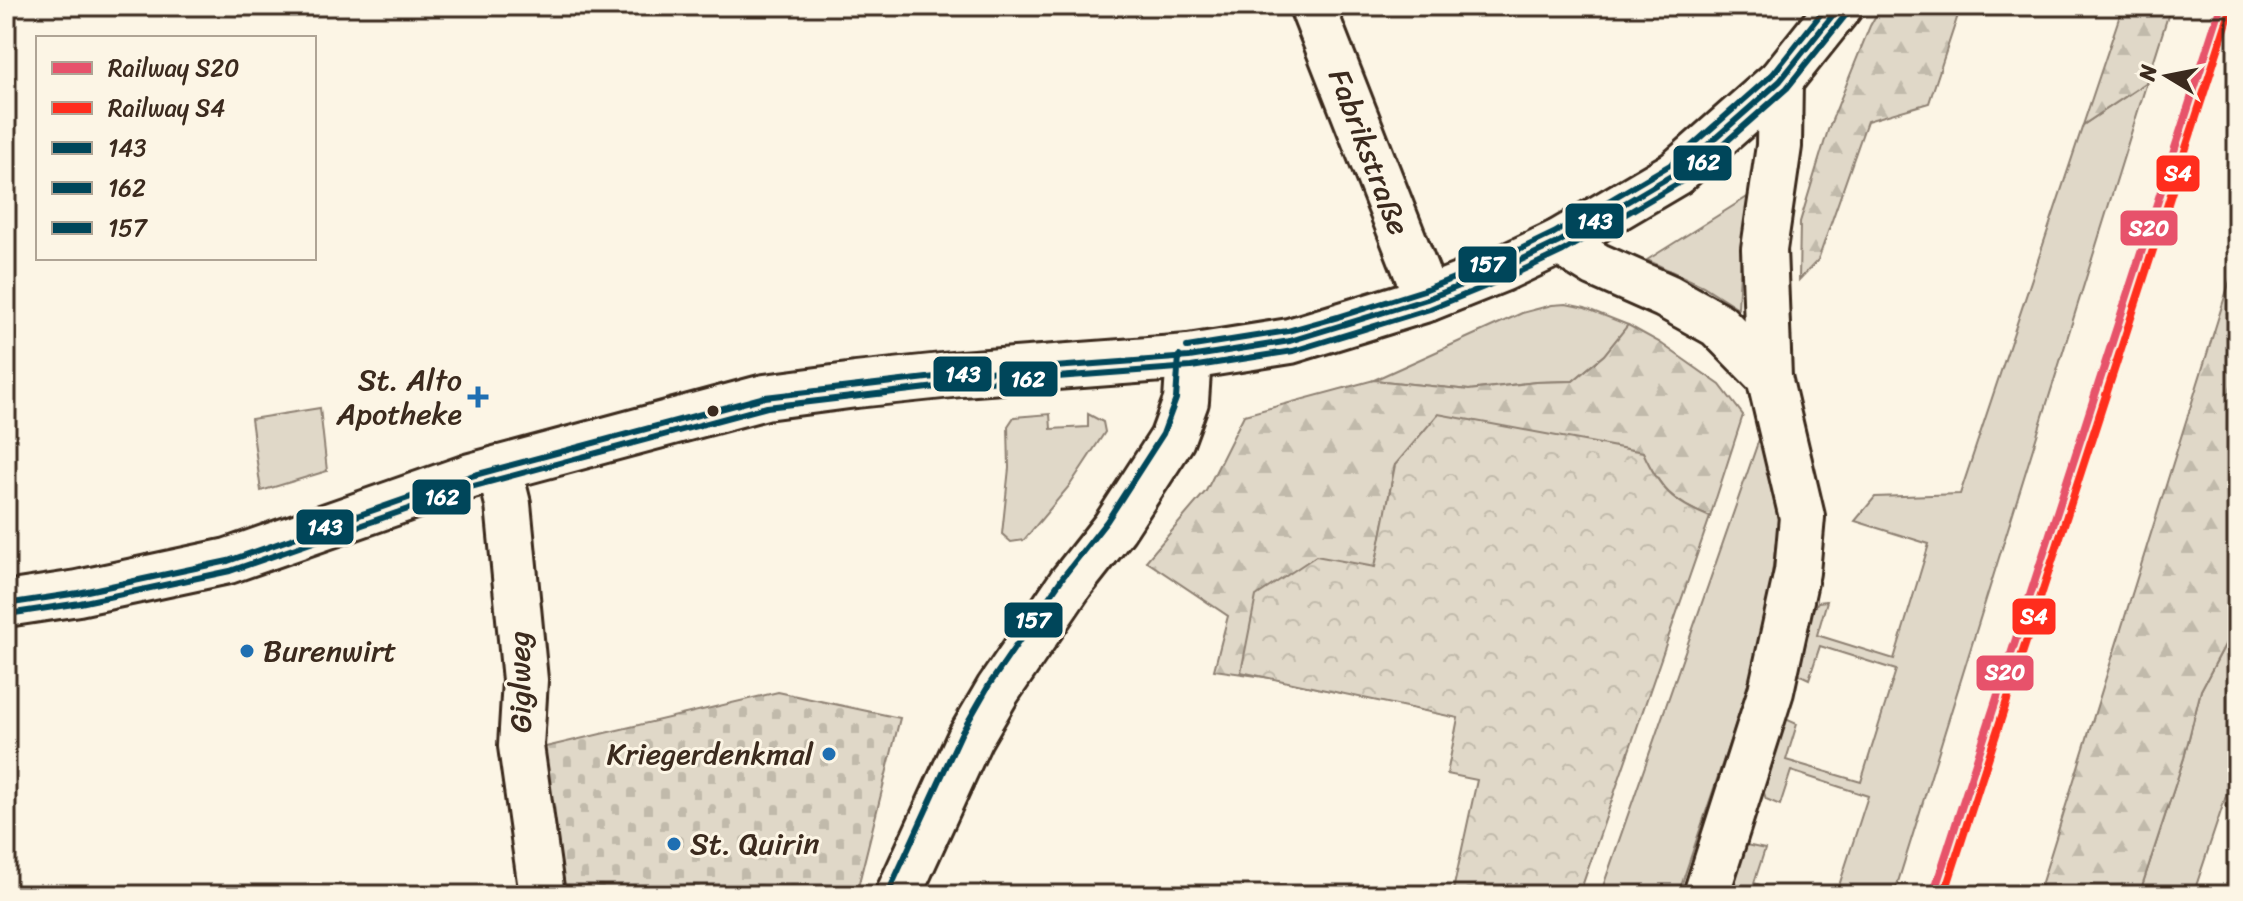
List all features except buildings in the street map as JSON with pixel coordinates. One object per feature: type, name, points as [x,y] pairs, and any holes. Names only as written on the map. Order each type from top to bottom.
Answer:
[{"type":"street","name":"Fabrikstraße","points":[[1312,6],[1427,299]]},
{"type":"street","points":[[6,604],[78,593],[228,561],[471,476],[765,397],[946,376],[1189,357],[1290,341],[1427,299],[1559,242],[1676,173],[1780,81],[1840,6]]},
{"type":"street","points":[[1706,895],[1771,691],[1797,572],[1802,517],[1769,377],[1764,249],[1779,146],[1780,81]]},
{"type":"street","points":[[1559,242],[1596,265],[1666,296],[1718,325],[1769,377]]},
{"type":"street","points":[[898,895],[970,738],[998,690],[1071,583],[1115,527],[1172,439],[1186,401],[1189,357]]},
{"type":"street","name":"Giglweg","points":[[499,468],[508,504],[525,680],[521,746],[542,895]]},
{"type":"green space","points":[[1881,6],[1961,6],[1929,103],[1867,121],[1818,260],[1799,280],[1800,222],[1828,130]]},
{"type":"green space","points":[[2123,6],[2171,6],[2147,82],[2083,125]]},
{"type":"green space","points":[[2147,82],[1894,895],[1836,895],[1868,796],[1791,771],[1780,805],[1766,799],[1763,790],[1786,719],[1797,724],[1786,760],[1861,782],[1896,670],[1820,646],[1809,679],[1796,673],[1808,617],[1818,602],[1827,601],[1817,635],[1894,659],[1929,544],[1855,521],[1875,497],[1960,494],[2083,125]]},
{"type":"green space","points":[[1749,196],[1738,308],[1703,286],[1647,260]]},
{"type":"green space","points":[[2237,258],[2237,611],[2228,639],[2201,690],[2184,758],[2139,895],[2038,895]]},
{"type":"green space","points":[[1566,304],[1628,325],[1604,355],[1573,381],[1469,390],[1374,380],[1522,313]]},
{"type":"green space","points":[[1628,325],[1659,342],[1720,385],[1743,415],[1710,517],[1686,506],[1668,492],[1642,452],[1395,465],[1375,568],[1341,693],[1214,670],[1228,616],[1146,561],[1206,491],[1244,415],[1374,380],[1469,390],[1573,381],[1604,355]]},
{"type":"green space","points":[[320,408],[327,471],[261,491],[251,419]]},
{"type":"green space","points":[[1050,414],[1051,429],[1088,427],[1088,414],[1103,422],[1105,432],[1070,485],[1024,540],[1011,542],[1002,534],[1009,468],[1008,426],[1014,417]]},
{"type":"green space","points":[[1438,414],[1643,452],[1655,476],[1669,493],[1686,506],[1710,517],[1579,895],[1452,895],[1477,780],[1447,774],[1458,718],[1241,672],[1256,596],[1316,556],[1375,567],[1395,465]]},
{"type":"green space","points":[[1764,425],[1782,500],[1762,646],[1678,895],[1600,895]]},
{"type":"green space","points":[[2235,637],[2237,773],[2234,772],[2193,895],[2139,895],[2184,758],[2201,690],[2228,639]]},
{"type":"green space","points":[[778,692],[900,718],[856,895],[555,895],[537,749]]},
{"type":"green space","points":[[1746,845],[1765,849],[1754,883],[1791,895],[1731,895]]},
{"type":"rail line","name":"S20","points":[[1933,895],[2221,6]]},
{"type":"rail line","name":"S4","points":[[1944,895],[2231,9]]},
{"type":"transit line","name":"157","points":[[1187,347],[1288,331],[1338,317],[1424,290],[1554,233],[1670,165],[1773,74],[1827,6]]},
{"type":"transit line","name":"143","points":[[6,604],[78,593],[228,561],[471,476],[765,397],[961,374],[1189,357],[1290,341],[1427,299],[1559,242],[1676,173],[1780,81],[1840,6]]},
{"type":"transit line","name":"162","points":[[8,614],[80,603],[230,571],[474,486],[767,407],[962,384],[1191,367],[1293,351],[1430,309],[1563,251],[1682,181],[1787,88],[1848,12]]},
{"type":"transit line","name":"157","points":[[889,891],[961,734],[989,685],[1063,577],[1107,521],[1163,434],[1176,399],[1179,356]]},
{"type":"place","name":"St. Alto Apotheke","points":[[478,397]]},
{"type":"place","name":"Burenwirt","points":[[247,651]]},
{"type":"place","name":"Kriegerdenkmal","points":[[829,754]]},
{"type":"place","name":"St. Quirin","points":[[674,844]]}]
